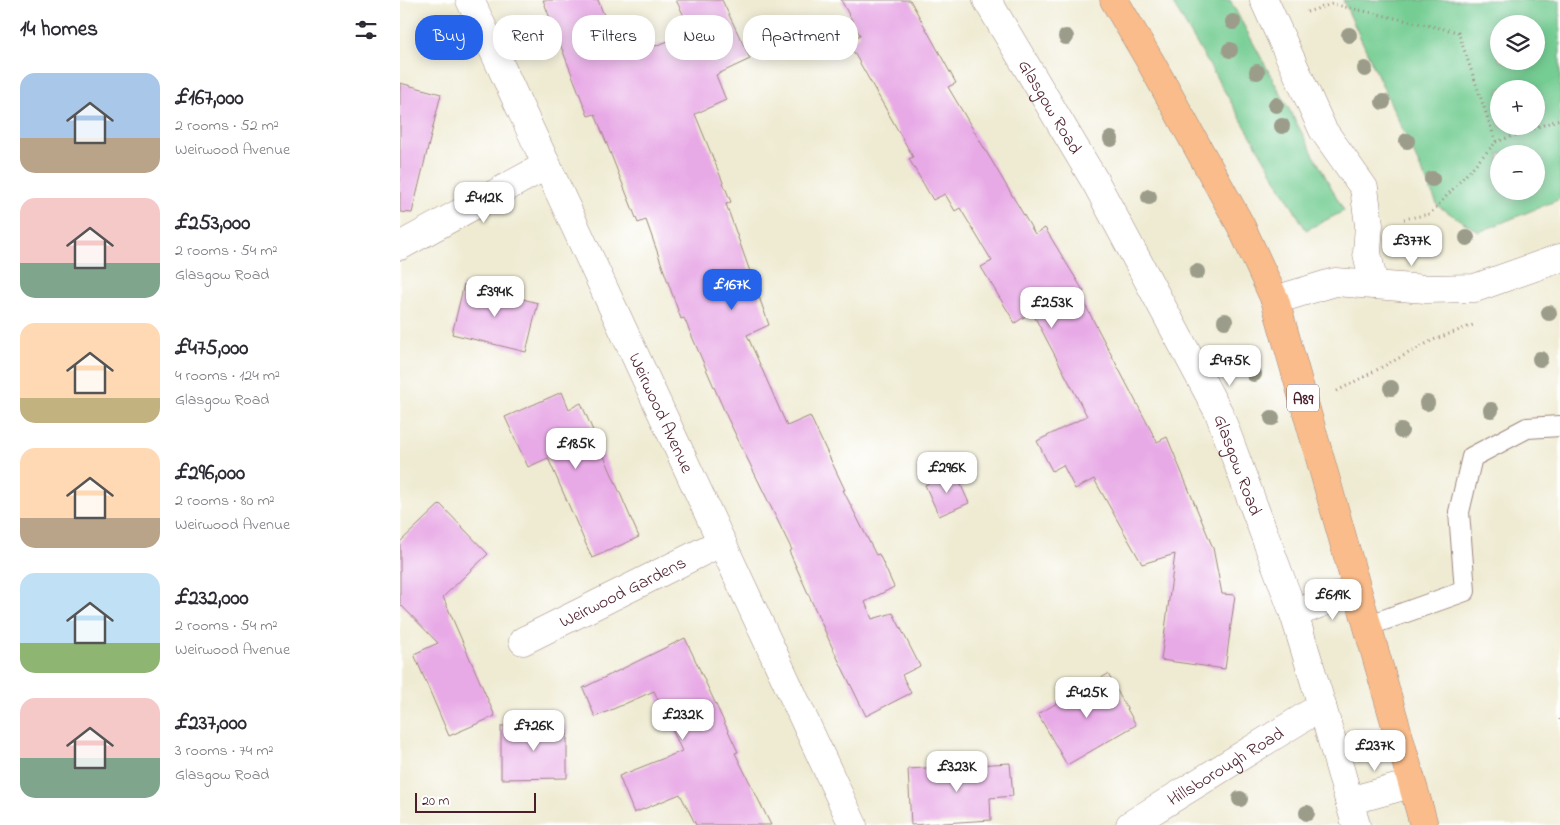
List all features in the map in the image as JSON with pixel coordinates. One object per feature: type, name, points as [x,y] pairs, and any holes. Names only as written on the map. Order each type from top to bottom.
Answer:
[{"type":"main road","name":"A89","points":[[1114,0],[1150,61],[1241,226],[1275,300],[1424,825]]},
{"type":"street","name":"Weirwood Avenue","points":[[470,0],[854,825]]},
{"type":"street","name":"Glasgow Road","points":[[987,0],[1096,183],[1220,413],[1294,614],[1352,813]]},
{"type":"street","points":[[1269,11],[1323,130],[1364,188],[1369,225],[1367,253],[1374,285]]},
{"type":"street","points":[[400,246],[547,164]]},
{"type":"street","points":[[1275,300],[1335,282],[1426,289],[1475,288],[1560,258]]},
{"type":"street","name":"Weirwood Gardens","points":[[523,641],[722,542]]},
{"type":"street","points":[[1294,614],[1356,589]]},
{"type":"street","name":"Hillsborough Road","points":[[1130,825],[1322,706]]},
{"type":"street","points":[[1352,813],[1411,784]]},
{"type":"lane","points":[[1367,626],[1465,591],[1459,512],[1472,457],[1527,428],[1560,426]]},
{"type":"path","points":[[1269,11],[1332,4],[1458,32],[1496,142]]},
{"type":"path","points":[[1369,225],[1430,214],[1496,142],[1560,119]]},
{"type":"path","points":[[1306,407],[1432,340],[1479,323]]},
{"type":"green space","points":[[1171,0],[1230,0],[1344,211],[1306,230]]},
{"type":"green space","points":[[1343,0],[1560,0],[1560,199],[1479,232],[1438,206]]},
{"type":"building","points":[[543,0],[598,0],[604,15],[572,15],[572,60],[655,60],[655,46],[665,42],[665,60],[733,60],[733,23],[743,44],[743,60],[748,60],[716,75],[726,100],[695,114],[731,202],[726,204],[769,325],[747,335],[787,426],[810,416],[845,490],[843,490],[876,555],[879,554],[894,587],[865,602],[872,619],[893,613],[920,666],[902,675],[911,693],[866,716],[833,649],[789,551],[792,550],[727,417],[684,318],[681,319],[646,220],[638,223],[595,114],[588,116],[562,49],[562,15],[549,15]]},
{"type":"building","points":[[676,0],[722,0],[729,15],[684,15]]},
{"type":"building","points":[[841,0],[910,0],[956,83],[948,87],[1035,234],[1045,228],[1084,292],[1080,295],[1157,442],[1167,437],[1213,548],[1222,594],[1235,595],[1225,669],[1161,660],[1175,554],[1142,564],[1094,479],[1075,489],[1063,465],[1052,471],[1037,441],[1087,416],[1032,312],[1015,323],[981,267],[992,261],[960,208],[955,211],[945,194],[933,200],[909,159],[913,157],[858,60],[858,36],[860,35],[858,31],[858,15],[849,15]]},
{"type":"building","points":[[400,83],[441,94],[412,213],[400,212]]},
{"type":"building","points":[[464,284],[538,303],[526,352],[452,334]]},
{"type":"building","points":[[562,392],[569,409],[581,403],[639,537],[592,558],[548,458],[528,467],[505,417]]},
{"type":"building","points":[[955,472],[969,503],[939,516],[925,485]]},
{"type":"building","points":[[440,504],[488,554],[443,597],[495,716],[449,736],[414,654],[438,643],[400,604],[400,542]]},
{"type":"building","points":[[685,638],[738,752],[735,753],[771,825],[696,825],[680,794],[634,813],[619,776],[682,751],[654,691],[595,717],[583,688]]},
{"type":"building","points":[[1108,674],[1136,725],[1067,765],[1038,714]]},
{"type":"building","points":[[501,726],[567,726],[567,778],[501,779]]},
{"type":"building","points":[[1010,763],[1013,796],[990,798],[991,820],[911,825],[908,769]]}]
